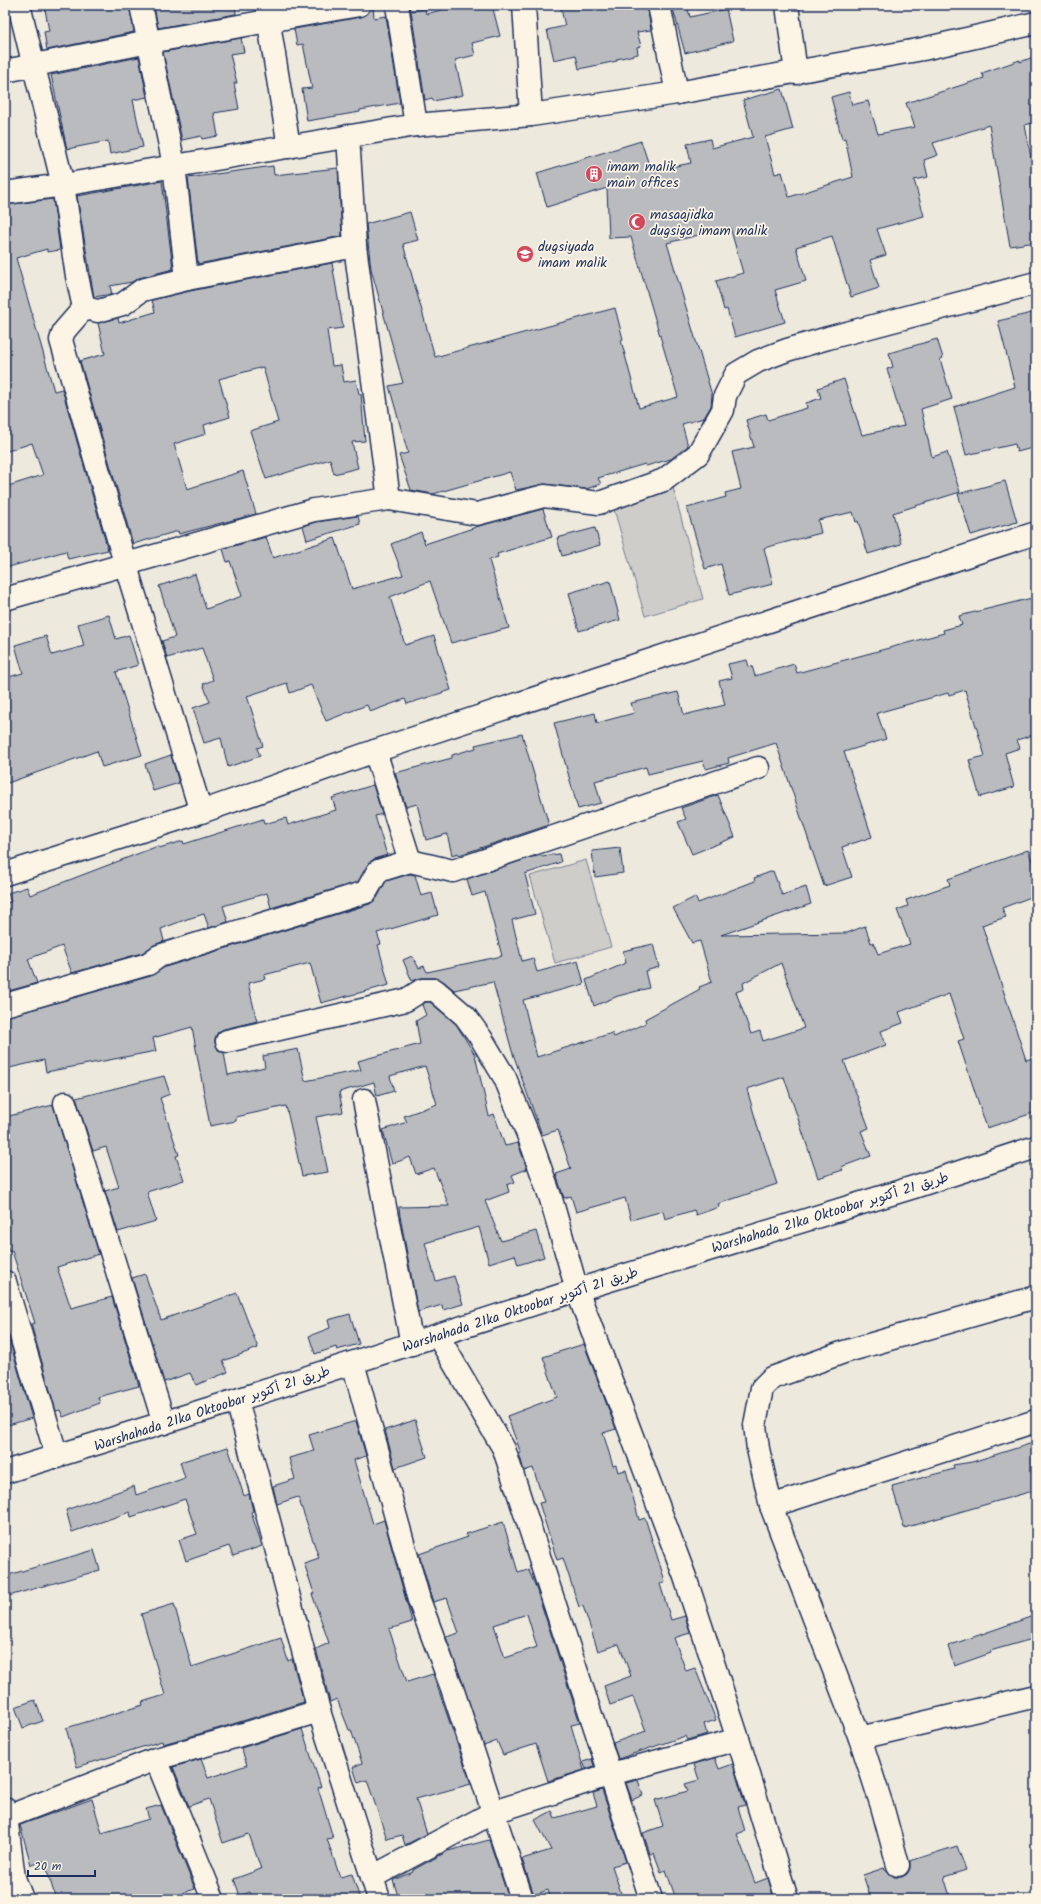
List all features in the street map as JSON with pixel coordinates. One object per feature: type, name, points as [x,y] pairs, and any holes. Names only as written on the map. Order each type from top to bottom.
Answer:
[{"type":"street","points":[[20,5],[63,185],[77,276],[84,308]]},
{"type":"street","points":[[141,5],[174,165],[187,279]]},
{"type":"street","points":[[5,71],[149,42],[267,13],[359,5]]},
{"type":"street","points":[[397,5],[416,125]]},
{"type":"street","points":[[524,5],[531,114]]},
{"type":"street","points":[[659,5],[677,93]]},
{"type":"street","points":[[787,5],[796,73]]},
{"type":"street","points":[[267,13],[288,147]]},
{"type":"street","points":[[5,193],[63,185],[416,125],[531,114],[677,93],[796,73],[923,48],[1036,23]]},
{"type":"street","points":[[348,136],[355,246],[389,499]]},
{"type":"street","points":[[84,308],[98,311],[123,304],[142,290],[187,279],[355,246]]},
{"type":"street","points":[[5,599],[125,563],[314,510],[389,499],[477,514],[544,496],[599,503],[664,480],[698,454],[723,410],[724,396],[736,374],[758,361],[787,350],[828,338],[1036,283]]},
{"type":"street","points":[[84,308],[64,331],[61,340],[125,563],[201,812]]},
{"type":"street","points":[[5,874],[201,812],[375,751],[1036,533]]},
{"type":"street","points":[[375,751],[410,861]]},
{"type":"street","points":[[5,1005],[148,964],[159,956],[366,892],[378,871],[410,861],[453,871],[758,768]]},
{"type":"street","points":[[227,1041],[406,1000],[422,990],[435,990],[466,1016],[505,1078],[531,1142],[551,1200],[577,1290],[685,1577],[738,1739],[786,1899]]},
{"type":"street","points":[[364,1100],[412,1344]]},
{"type":"street","points":[[65,1103],[164,1423]]},
{"type":"street","name":"Warshahada 21ka Oktoobar طريق 21 أكتوبر","points":[[5,1472],[237,1400],[577,1290],[914,1187],[1036,1147]]},
{"type":"street","points":[[5,1282],[57,1457]]},
{"type":"street","points":[[898,1865],[882,1806],[860,1738],[771,1506],[758,1449],[755,1425],[762,1388],[772,1378],[844,1352],[1036,1296]]},
{"type":"street","points":[[438,1336],[504,1449],[651,1899]]},
{"type":"street","points":[[353,1363],[419,1600],[452,1688],[522,1899]]},
{"type":"street","points":[[237,1400],[319,1711],[379,1899]]},
{"type":"street","points":[[771,1506],[1036,1421]]},
{"type":"street","points":[[860,1738],[1036,1696]]},
{"type":"street","points":[[22,1899],[9,1879],[6,1813],[156,1759],[319,1711]]},
{"type":"street","points":[[372,1876],[494,1812],[611,1774],[738,1739]]},
{"type":"street","points":[[156,1759],[213,1899]]},
{"type":"shaded area","points":[[672,484],[703,599],[645,616],[613,506]]},
{"type":"shaded area","points":[[586,860],[611,947],[555,963],[530,876]]},
{"type":"building","points":[[70,5],[129,5],[134,32],[47,50],[44,32],[49,31],[45,9]]},
{"type":"building","points":[[154,5],[235,5],[236,14],[158,28]]},
{"type":"building","points":[[371,5],[373,5],[374,18],[386,16],[400,103],[360,110],[360,112],[307,121],[302,89],[312,88],[303,44],[297,45],[294,29],[361,17],[367,14]]},
{"type":"building","points":[[460,5],[492,5],[500,36],[472,43],[475,55],[455,60],[463,95],[433,101],[432,98],[425,100],[411,11],[425,9],[426,14]]},
{"type":"building","points":[[560,5],[647,5],[651,30],[637,32],[641,46],[637,47],[638,54],[617,59],[617,61],[579,69],[576,55],[554,60],[547,30],[565,26]]},
{"type":"building","points":[[672,5],[687,5],[690,17],[726,9],[733,41],[685,53]]},
{"type":"building","points":[[241,38],[244,52],[230,54],[237,83],[234,83],[239,109],[214,113],[218,136],[202,139],[201,136],[182,140],[163,52]]},
{"type":"building","points":[[1036,56],[1036,122],[1025,125],[1036,186],[1036,242],[1010,246],[989,125],[933,143],[938,155],[924,160],[928,177],[914,180],[924,216],[877,229],[886,255],[870,260],[879,288],[851,297],[832,236],[796,247],[806,281],[775,290],[785,322],[735,337],[727,309],[724,310],[716,281],[743,273],[730,227],[667,243],[712,395],[711,406],[704,418],[682,424],[688,446],[671,459],[646,466],[645,464],[598,478],[601,484],[586,489],[545,484],[516,490],[510,472],[433,494],[411,490],[399,455],[408,453],[389,386],[403,383],[371,269],[366,224],[410,212],[418,240],[403,244],[435,357],[615,308],[623,339],[621,340],[639,408],[678,397],[631,237],[609,238],[607,188],[547,207],[537,173],[641,141],[651,171],[691,163],[687,144],[710,139],[712,148],[753,137],[743,100],[782,89],[793,129],[765,137],[775,174],[782,172],[789,197],[853,177],[845,138],[842,139],[831,97],[849,92],[852,105],[868,101],[878,134],[915,127],[906,103],[984,78],[982,73]]},
{"type":"building","points":[[139,57],[147,97],[133,100],[143,147],[110,154],[108,141],[67,149],[51,75]]},
{"type":"building","points":[[273,166],[274,175],[338,168],[342,236],[198,264],[188,178]]},
{"type":"building","points":[[162,181],[173,269],[139,278],[132,282],[110,286],[112,294],[94,297],[77,196]]},
{"type":"building","points":[[53,199],[60,250],[47,252],[47,249],[16,258],[54,391],[62,389],[108,550],[68,559],[66,551],[5,568],[5,487],[43,475],[32,443],[5,452],[5,205]]},
{"type":"building","points":[[332,263],[343,328],[327,330],[332,366],[341,365],[344,382],[356,380],[359,394],[361,394],[365,441],[352,442],[358,468],[334,474],[330,459],[266,479],[250,431],[278,422],[263,367],[219,379],[230,417],[204,425],[206,434],[174,444],[187,489],[243,471],[256,514],[179,534],[178,531],[133,544],[80,361],[105,354],[98,323],[118,318],[119,323],[155,312],[152,300]]},
{"type":"building","points":[[1036,312],[1036,447],[1017,452],[1015,444],[966,455],[954,407],[1015,387],[998,321]]},
{"type":"building","points":[[937,339],[943,358],[940,359],[952,399],[921,409],[932,457],[947,452],[960,492],[893,513],[901,544],[868,554],[858,521],[856,522],[853,512],[818,520],[821,533],[764,548],[773,584],[729,595],[721,564],[705,569],[687,508],[726,497],[725,493],[741,489],[732,452],[754,447],[746,420],[766,414],[768,420],[807,408],[806,403],[821,398],[818,388],[844,379],[862,435],[904,426],[887,369],[893,367],[889,353]]},
{"type":"building","points":[[1005,481],[1017,522],[971,535],[958,494]]},
{"type":"building","points":[[543,509],[552,537],[497,554],[498,557],[489,560],[509,628],[451,643],[430,581],[390,597],[405,645],[434,636],[451,690],[407,704],[405,699],[370,712],[367,705],[326,721],[311,685],[290,693],[287,683],[247,696],[263,746],[257,748],[260,756],[228,767],[221,738],[204,743],[193,708],[210,702],[203,684],[213,680],[202,648],[167,658],[162,641],[175,637],[159,586],[195,574],[206,609],[242,596],[230,561],[227,562],[223,549],[266,537],[273,558],[335,538],[352,589],[403,575],[391,544],[421,532],[425,544],[479,526]]},
{"type":"building","points":[[358,516],[360,524],[307,540],[303,526],[317,522]]},
{"type":"building","points":[[595,528],[600,545],[562,556],[557,538]]},
{"type":"building","points":[[610,581],[620,620],[579,631],[569,593]]},
{"type":"building","points":[[1036,597],[1036,734],[1017,740],[1020,748],[1005,753],[1014,787],[980,797],[969,760],[985,756],[965,690],[949,695],[948,693],[877,713],[886,739],[844,752],[872,837],[842,847],[852,877],[824,886],[776,743],[728,758],[729,763],[706,769],[703,761],[648,774],[646,767],[595,781],[601,803],[578,809],[554,723],[595,713],[597,723],[634,713],[631,703],[678,692],[684,715],[725,705],[719,681],[732,678],[728,664],[747,660],[749,667],[752,666],[755,676],[794,664],[797,673],[944,633],[943,630],[962,625],[959,616]]},
{"type":"building","points":[[109,615],[116,639],[129,635],[138,665],[116,672],[142,755],[102,767],[97,751],[5,784],[5,678],[23,673],[15,645],[46,636],[52,655],[84,646],[78,624]]},
{"type":"building","points":[[522,734],[549,825],[459,855],[458,853],[452,855],[447,834],[426,840],[417,804],[406,807],[395,773],[452,758],[452,755],[476,748],[475,745]]},
{"type":"building","points":[[171,755],[179,783],[153,791],[145,764]]},
{"type":"building","points":[[373,785],[382,814],[375,816],[387,855],[374,859],[368,864],[358,882],[271,908],[267,893],[223,906],[228,922],[209,928],[204,914],[187,919],[161,929],[164,941],[152,946],[142,953],[72,973],[62,946],[28,959],[37,983],[5,992],[5,903],[11,902],[8,893],[27,887],[30,895],[158,846],[159,848],[183,841],[184,844],[263,819],[264,824],[286,818],[288,825],[336,810],[332,798]]},
{"type":"building","points":[[718,795],[735,837],[692,854],[678,822],[686,819],[681,808]]},
{"type":"building","points":[[620,848],[623,873],[595,877],[592,851]]},
{"type":"building","points":[[1028,850],[1036,872],[1036,895],[1002,908],[1006,917],[982,925],[1026,1060],[1036,1057],[1036,1112],[987,1128],[958,1041],[964,1039],[949,994],[899,1012],[903,1023],[881,1031],[886,1045],[844,1061],[869,1128],[861,1131],[871,1156],[841,1167],[843,1170],[818,1178],[784,1077],[747,1089],[759,1132],[777,1184],[718,1204],[719,1207],[696,1215],[694,1210],[665,1219],[663,1211],[631,1220],[625,1198],[576,1212],[571,1196],[564,1198],[556,1174],[571,1169],[558,1130],[542,1135],[512,1051],[493,982],[454,990],[443,981],[436,978],[422,978],[412,981],[403,960],[412,956],[419,968],[424,966],[427,972],[502,956],[485,892],[472,896],[467,879],[532,857],[559,854],[561,862],[525,874],[535,914],[512,920],[522,961],[533,958],[537,972],[578,961],[584,984],[523,1000],[537,1057],[612,1033],[614,1037],[646,1023],[645,1019],[700,989],[699,987],[712,982],[700,941],[692,943],[673,908],[695,897],[698,903],[755,881],[754,878],[773,871],[782,895],[806,887],[811,904],[721,935],[847,933],[865,926],[871,943],[873,942],[878,954],[910,944],[897,910],[908,906],[906,900],[950,885],[948,879]],"holes":[[[781,963],[804,1028],[763,1041],[760,1031],[751,1034],[736,992],[744,989],[743,983]]]},
{"type":"building","points":[[410,874],[415,875],[421,896],[432,893],[438,915],[377,933],[381,944],[378,945],[389,985],[321,1003],[310,963],[264,975],[265,979],[248,983],[257,1021],[224,1029],[218,1032],[215,1038],[215,1043],[218,1050],[224,1053],[228,1075],[265,1067],[263,1056],[298,1049],[305,1081],[361,1070],[358,1061],[420,1044],[416,1021],[426,1015],[422,1005],[426,1002],[430,1002],[456,1024],[475,1055],[489,1116],[494,1114],[505,1146],[518,1143],[527,1169],[512,1175],[515,1182],[507,1185],[509,1192],[485,1201],[501,1241],[536,1231],[544,1257],[518,1265],[515,1255],[489,1263],[479,1227],[425,1243],[436,1281],[454,1276],[463,1304],[443,1310],[442,1305],[418,1312],[399,1207],[449,1206],[434,1168],[416,1174],[410,1157],[392,1164],[383,1130],[407,1122],[404,1116],[437,1104],[425,1066],[390,1076],[394,1091],[377,1096],[374,1082],[339,1092],[343,1112],[316,1117],[328,1172],[302,1176],[286,1106],[236,1117],[236,1121],[210,1126],[192,1027],[153,1038],[156,1051],[46,1072],[44,1060],[5,1069],[5,1017],[151,976],[165,967],[370,904],[377,898],[386,881]]},
{"type":"building","points":[[653,944],[659,967],[645,971],[649,988],[618,996],[594,1006],[586,980],[626,963],[623,951]]},
{"type":"building","points":[[164,1076],[170,1094],[160,1098],[179,1155],[176,1156],[184,1180],[147,1192],[156,1221],[118,1232],[105,1191],[119,1187],[106,1147],[93,1151],[76,1098]]},
{"type":"building","points":[[53,1105],[99,1254],[57,1267],[71,1308],[112,1297],[139,1386],[98,1397],[100,1403],[63,1417],[60,1410],[56,1411],[31,1324],[35,1323],[12,1251],[9,1252],[5,1240],[5,1117]]},
{"type":"building","points":[[145,1274],[161,1320],[237,1293],[258,1348],[223,1361],[228,1372],[196,1385],[190,1373],[164,1382],[132,1278]]},
{"type":"building","points":[[350,1314],[359,1344],[337,1350],[336,1347],[315,1354],[309,1336],[330,1328],[328,1320]]},
{"type":"building","points":[[10,1342],[32,1418],[5,1426],[5,1344]]},
{"type":"building","points":[[584,1344],[616,1429],[603,1433],[613,1466],[616,1465],[618,1472],[626,1470],[639,1520],[645,1518],[665,1581],[660,1584],[671,1620],[685,1616],[690,1633],[674,1638],[686,1671],[695,1668],[716,1720],[704,1724],[707,1734],[687,1740],[685,1736],[618,1759],[613,1743],[646,1731],[633,1697],[610,1705],[604,1686],[631,1676],[619,1644],[598,1651],[583,1606],[579,1607],[563,1558],[557,1560],[539,1503],[544,1502],[533,1468],[524,1471],[519,1453],[521,1453],[507,1416],[557,1397],[543,1357]]},
{"type":"building","points":[[415,1420],[427,1457],[395,1468],[385,1430]]},
{"type":"building","points":[[356,1421],[366,1456],[354,1460],[373,1524],[384,1520],[412,1622],[389,1629],[407,1682],[433,1674],[471,1784],[416,1799],[427,1834],[405,1845],[402,1835],[387,1839],[367,1780],[358,1783],[353,1767],[362,1763],[351,1730],[349,1730],[337,1699],[330,1702],[316,1649],[329,1643],[312,1594],[314,1593],[304,1563],[319,1558],[298,1497],[277,1504],[273,1486],[295,1479],[289,1458],[314,1451],[309,1435]]},
{"type":"building","points":[[1036,1442],[1036,1490],[904,1528],[892,1486],[954,1469],[953,1465],[972,1462]]},
{"type":"building","points":[[228,1447],[244,1496],[249,1494],[253,1511],[251,1512],[262,1546],[233,1556],[229,1546],[186,1561],[179,1540],[197,1534],[185,1499],[131,1517],[130,1512],[72,1532],[66,1510],[134,1486],[136,1495],[185,1478],[180,1462]]},
{"type":"building","points":[[503,1522],[518,1572],[528,1569],[535,1585],[580,1723],[571,1725],[584,1770],[548,1781],[536,1744],[503,1755],[497,1741],[484,1746],[446,1637],[459,1633],[447,1598],[433,1602],[419,1554],[468,1537],[466,1534]],"holes":[[[527,1614],[537,1647],[505,1658],[494,1625]]]},
{"type":"building","points":[[94,1550],[100,1570],[5,1597],[5,1576]]},
{"type":"building","points":[[174,1604],[192,1667],[281,1638],[288,1661],[292,1659],[304,1702],[220,1728],[163,1744],[162,1741],[77,1767],[66,1728],[143,1705],[142,1702],[165,1695],[141,1614]]},
{"type":"building","points":[[1036,1615],[1036,1638],[990,1651],[991,1653],[954,1666],[948,1646]]},
{"type":"building","points":[[35,1700],[43,1721],[23,1728],[15,1707]]},
{"type":"building","points":[[302,1729],[321,1787],[318,1788],[333,1838],[327,1839],[340,1877],[352,1874],[360,1899],[253,1899],[250,1892],[240,1896],[234,1879],[261,1869],[249,1834],[223,1843],[209,1799],[189,1806],[173,1767],[201,1759],[208,1778],[247,1765],[241,1748]]},
{"type":"building","points":[[715,1758],[719,1769],[733,1764],[745,1805],[738,1807],[745,1831],[737,1834],[755,1883],[768,1878],[774,1899],[676,1899],[666,1870],[661,1872],[654,1853],[650,1854],[643,1833],[663,1826],[655,1800],[688,1791],[685,1784],[699,1780],[694,1764]]},
{"type":"building","points":[[592,1759],[594,1766],[586,1769],[583,1762]]},
{"type":"building","points":[[638,1780],[643,1795],[632,1800],[626,1783]]},
{"type":"building","points":[[602,1790],[626,1862],[612,1866],[623,1899],[551,1899],[548,1890],[534,1895],[522,1859],[551,1850],[535,1820],[552,1811],[555,1818],[597,1806],[593,1793]]},
{"type":"building","points":[[92,1799],[102,1833],[149,1819],[146,1809],[161,1805],[195,1889],[183,1893],[185,1899],[56,1899],[44,1861],[31,1865],[20,1825]]},
{"type":"building","points":[[489,1840],[509,1899],[399,1899],[393,1880],[413,1872],[413,1870],[448,1851]]},
{"type":"building","points":[[957,1846],[966,1870],[944,1877],[951,1899],[871,1899],[863,1875],[884,1868],[894,1877],[902,1877],[907,1874],[910,1869],[910,1861]]},
{"type":"place","name":"imam malik main offices","points":[[594,174]]},
{"type":"place","name":"masaajidka dugsiga imam malik","points":[[637,222]]},
{"type":"place","name":"dugsiyada imam malik","points":[[525,254]]}]
